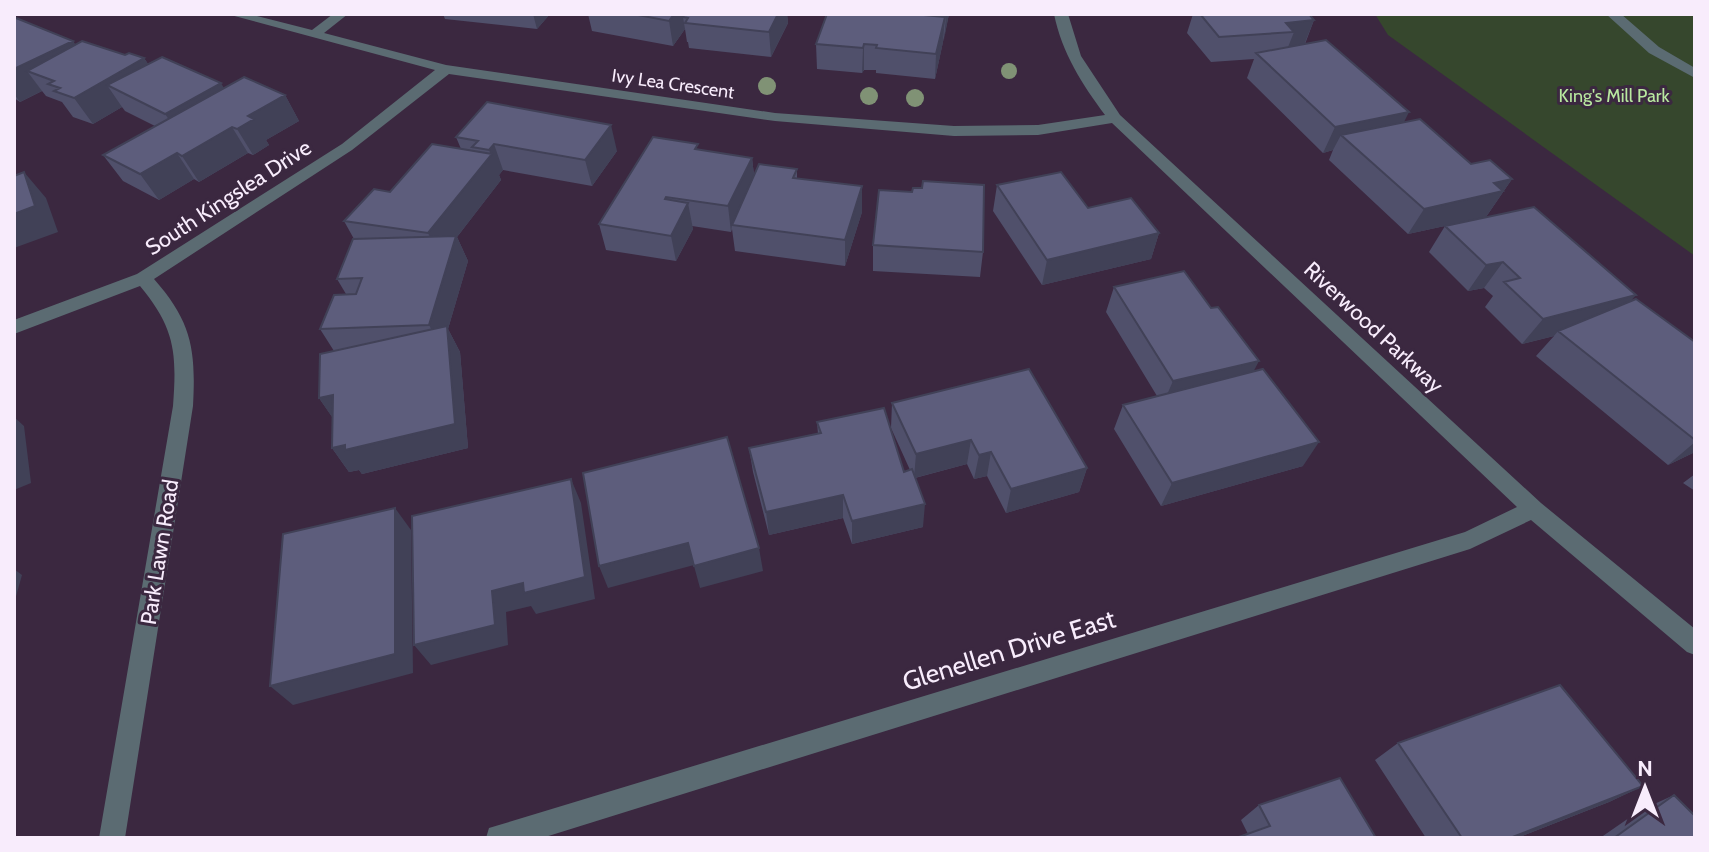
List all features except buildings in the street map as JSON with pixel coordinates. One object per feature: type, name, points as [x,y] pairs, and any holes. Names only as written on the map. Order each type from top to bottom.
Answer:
[{"type":"street","name":"Ivy Lea Crescent","points":[[234,14],[446,69],[855,126],[954,131],[1038,130],[1115,118]]},
{"type":"street","points":[[315,34],[341,14]]},
{"type":"street","name":"Riverwood Parkway","points":[[1061,14],[1069,48],[1083,75],[1115,118],[1533,509],[1695,644]]},
{"type":"street","points":[[1613,14],[1654,50],[1695,74]]},
{"type":"street","name":"South Kingslea Drive","points":[[14,327],[143,278],[347,147],[446,69]]},
{"type":"street","name":"Park Lawn Road","points":[[112,838],[184,393],[185,350],[180,325],[143,278]]},
{"type":"street","name":"Glenellen Drive East","points":[[499,838],[1470,540],[1533,509]]},
{"type":"green space","name":"King's Mill Park","points":[[1375,14],[1695,14],[1695,256],[1388,35]]}]
